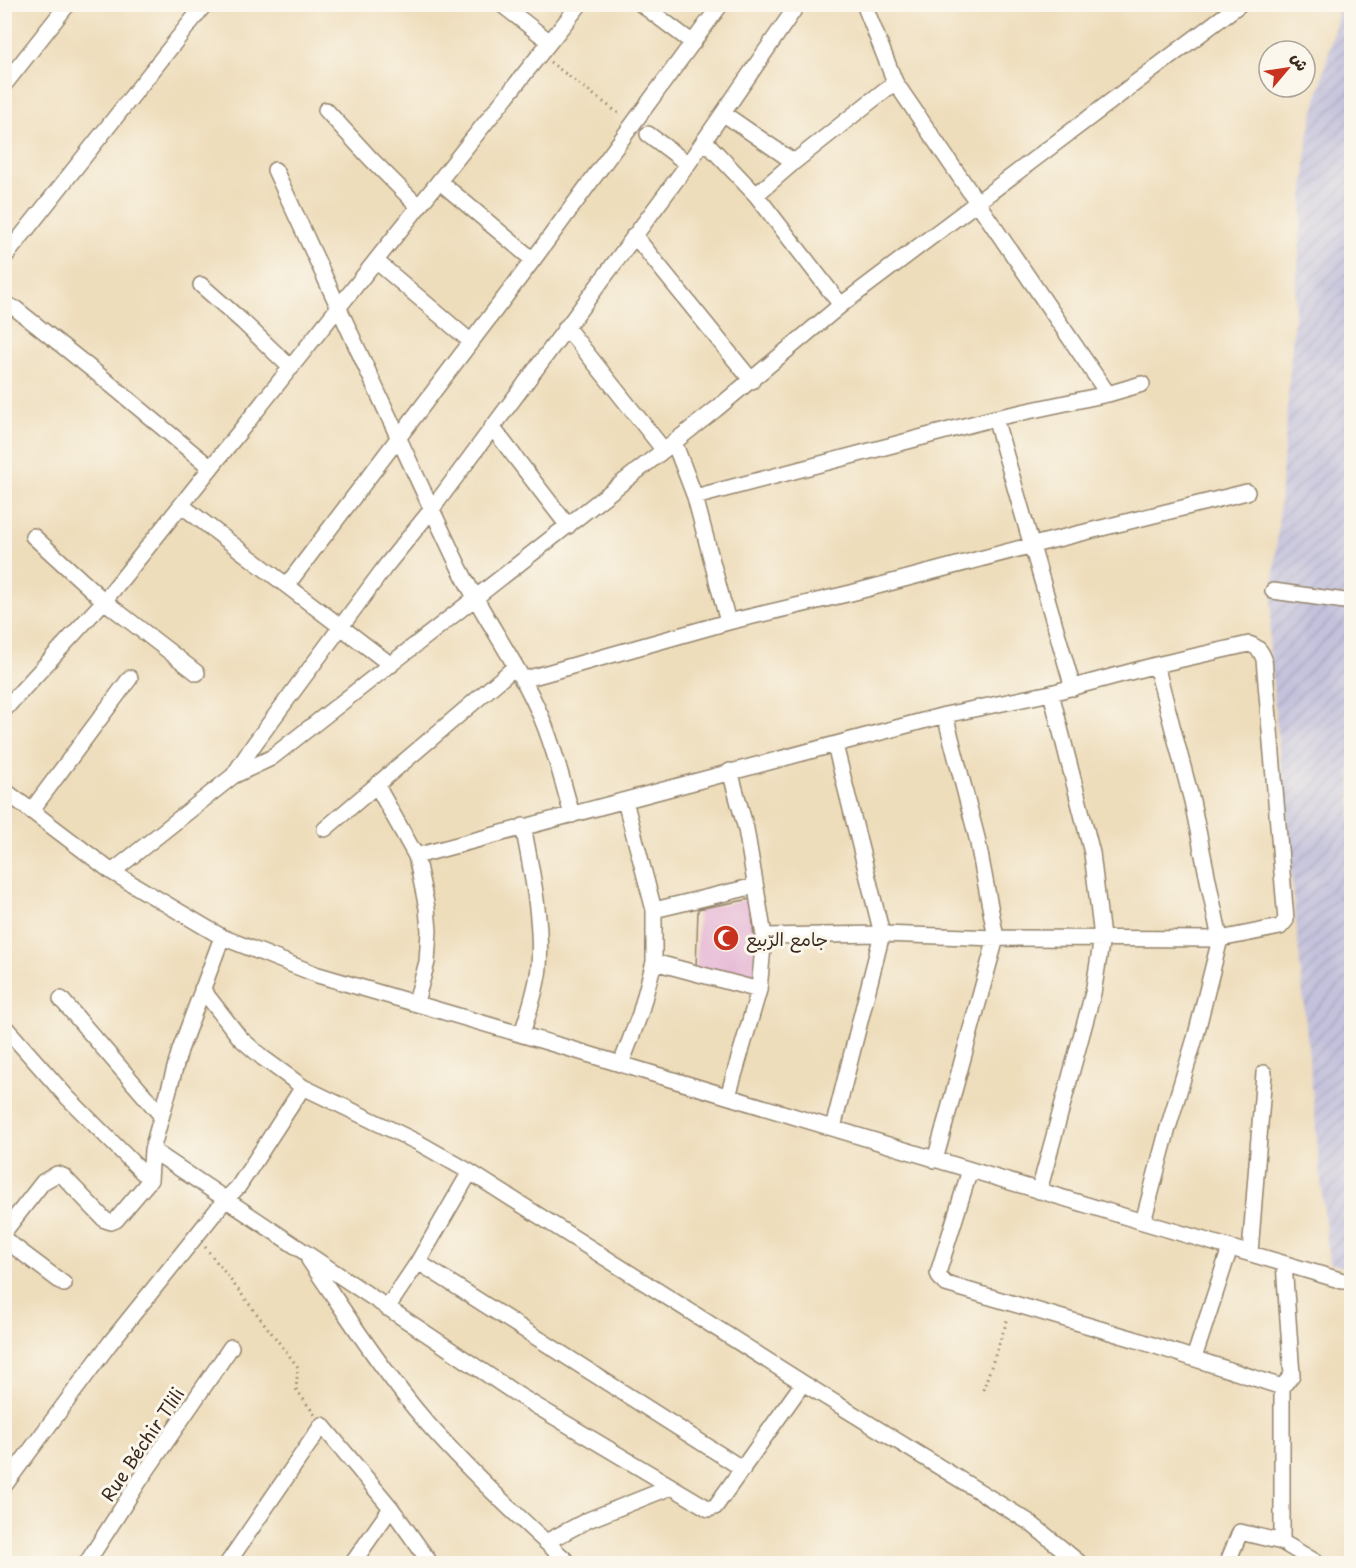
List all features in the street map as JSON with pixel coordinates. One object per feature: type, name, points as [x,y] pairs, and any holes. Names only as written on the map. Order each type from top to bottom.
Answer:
[{"type":"street","points":[[5,85],[68,4]]},
{"type":"street","points":[[501,4],[550,42]]},
{"type":"street","points":[[4,710],[104,601],[580,4]]},
{"type":"street","points":[[641,4],[693,43]]},
{"type":"street","points":[[287,585],[721,4]]},
{"type":"street","points":[[233,776],[255,742],[385,567],[432,509],[688,164],[798,4]]},
{"type":"street","points":[[864,4],[895,82],[1108,394]]},
{"type":"street","points":[[112,872],[233,776],[271,758],[752,381],[842,305],[1240,4]]},
{"type":"street","points":[[4,258],[203,6]]},
{"type":"street","points":[[756,195],[895,82]]},
{"type":"street","points":[[326,110],[419,207]]},
{"type":"street","points":[[723,114],[794,162]]},
{"type":"street","points":[[648,134],[688,164]]},
{"type":"street","points":[[704,140],[756,195],[842,305]]},
{"type":"street","points":[[275,170],[398,439],[474,598],[519,674],[541,717],[552,744],[572,814]]},
{"type":"street","points":[[439,181],[532,260]]},
{"type":"street","points":[[634,235],[752,381]]},
{"type":"street","points":[[376,261],[470,341]]},
{"type":"street","points":[[201,285],[291,368]]},
{"type":"street","points":[[4,304],[16,309],[211,468]]},
{"type":"street","points":[[566,327],[669,446],[695,497],[728,622]]},
{"type":"street","points":[[695,497],[995,418],[1108,394],[1142,384]]},
{"type":"street","points":[[995,418],[1073,688]]},
{"type":"street","points":[[492,427],[568,526]]},
{"type":"street","points":[[325,829],[519,674],[851,593],[1247,492]]},
{"type":"street","points":[[181,505],[391,665]]},
{"type":"street","points":[[33,536],[104,601],[197,673]]},
{"type":"street","points":[[1273,591],[1352,602]]},
{"type":"street","points":[[416,856],[945,715],[1073,688],[1156,665],[1249,644],[1261,651],[1264,659],[1286,920],[1280,927],[1220,939],[996,938],[882,934],[764,936]]},
{"type":"street","points":[[1143,1222],[1196,1035],[1220,939],[1192,801],[1156,665]]},
{"type":"street","points":[[31,811],[130,678]]},
{"type":"street","points":[[1039,1191],[1093,993],[1102,938],[1092,853],[1051,693]]},
{"type":"street","points":[[936,1160],[996,938],[977,838],[945,715]]},
{"type":"street","points":[[833,1128],[882,934],[835,745]]},
{"type":"street","points":[[728,1096],[759,990],[764,936],[746,829],[730,771]]},
{"type":"street","points":[[377,786],[416,856],[428,908],[427,962],[416,1002]]},
{"type":"street","points":[[7,797],[31,811],[112,872],[222,937],[318,975],[416,1002],[1343,1281]]},
{"type":"street","points":[[621,1064],[640,1014],[654,962],[654,910],[626,801]]},
{"type":"street","points":[[522,1034],[536,983],[539,946],[538,905],[523,826]]},
{"type":"street","points":[[654,910],[755,886]]},
{"type":"street","points":[[4,1232],[43,1182],[57,1174],[63,1176],[105,1220],[111,1222],[116,1220],[150,1180],[152,1149],[180,1050],[222,937]]},
{"type":"street","points":[[654,962],[759,990]]},
{"type":"street","points":[[202,989],[240,1038],[262,1058],[303,1087],[419,1143],[470,1172],[803,1383],[1029,1522],[1081,1563]]},
{"type":"street","points":[[62,999],[161,1115]]},
{"type":"street","points":[[4,1026],[66,1096],[150,1180]]},
{"type":"street","points":[[1250,1253],[1264,1073]]},
{"type":"street","points":[[4,1486],[110,1343],[243,1180],[303,1087]]},
{"type":"street","points":[[152,1149],[518,1395],[709,1509],[712,1509],[743,1469],[803,1383]]},
{"type":"street","points":[[970,1170],[938,1273],[948,1285],[1014,1303],[1282,1387]]},
{"type":"street","points":[[387,1308],[418,1262],[470,1172]]},
{"type":"street","points":[[4,1239],[64,1284]]},
{"type":"street","points":[[1194,1358],[1230,1248]]},
{"type":"street","points":[[304,1253],[371,1351],[425,1421],[488,1489],[569,1563]]},
{"type":"street","points":[[418,1262],[743,1469]]},
{"type":"street","points":[[1282,1542],[1282,1387],[1292,1376],[1284,1264]]},
{"type":"street","name":"Rue Béchir Tlili","points":[[86,1563],[231,1347]]},
{"type":"street","points":[[227,1563],[322,1425],[391,1508],[431,1563]]},
{"type":"street","points":[[546,1542],[588,1520],[671,1487]]},
{"type":"street","points":[[352,1563],[391,1508]]},
{"type":"street","points":[[1227,1563],[1240,1532],[1282,1542],[1319,1563]]},
{"type":"path","points":[[540,55],[633,124]]},
{"type":"path","points":[[196,1236],[298,1367],[296,1389],[322,1425]]},
{"type":"path","points":[[983,1390],[1014,1303]]},
{"type":"shaded area","points":[[1340,5],[1351,5],[1351,1269],[1329,1263],[1269,644],[1308,137]]},
{"type":"building","name":"جامع الرّبيع","points":[[751,899],[757,981],[696,968],[698,909]]},
{"type":"place","name":"جامع الرّبيع","points":[[726,938]]}]
